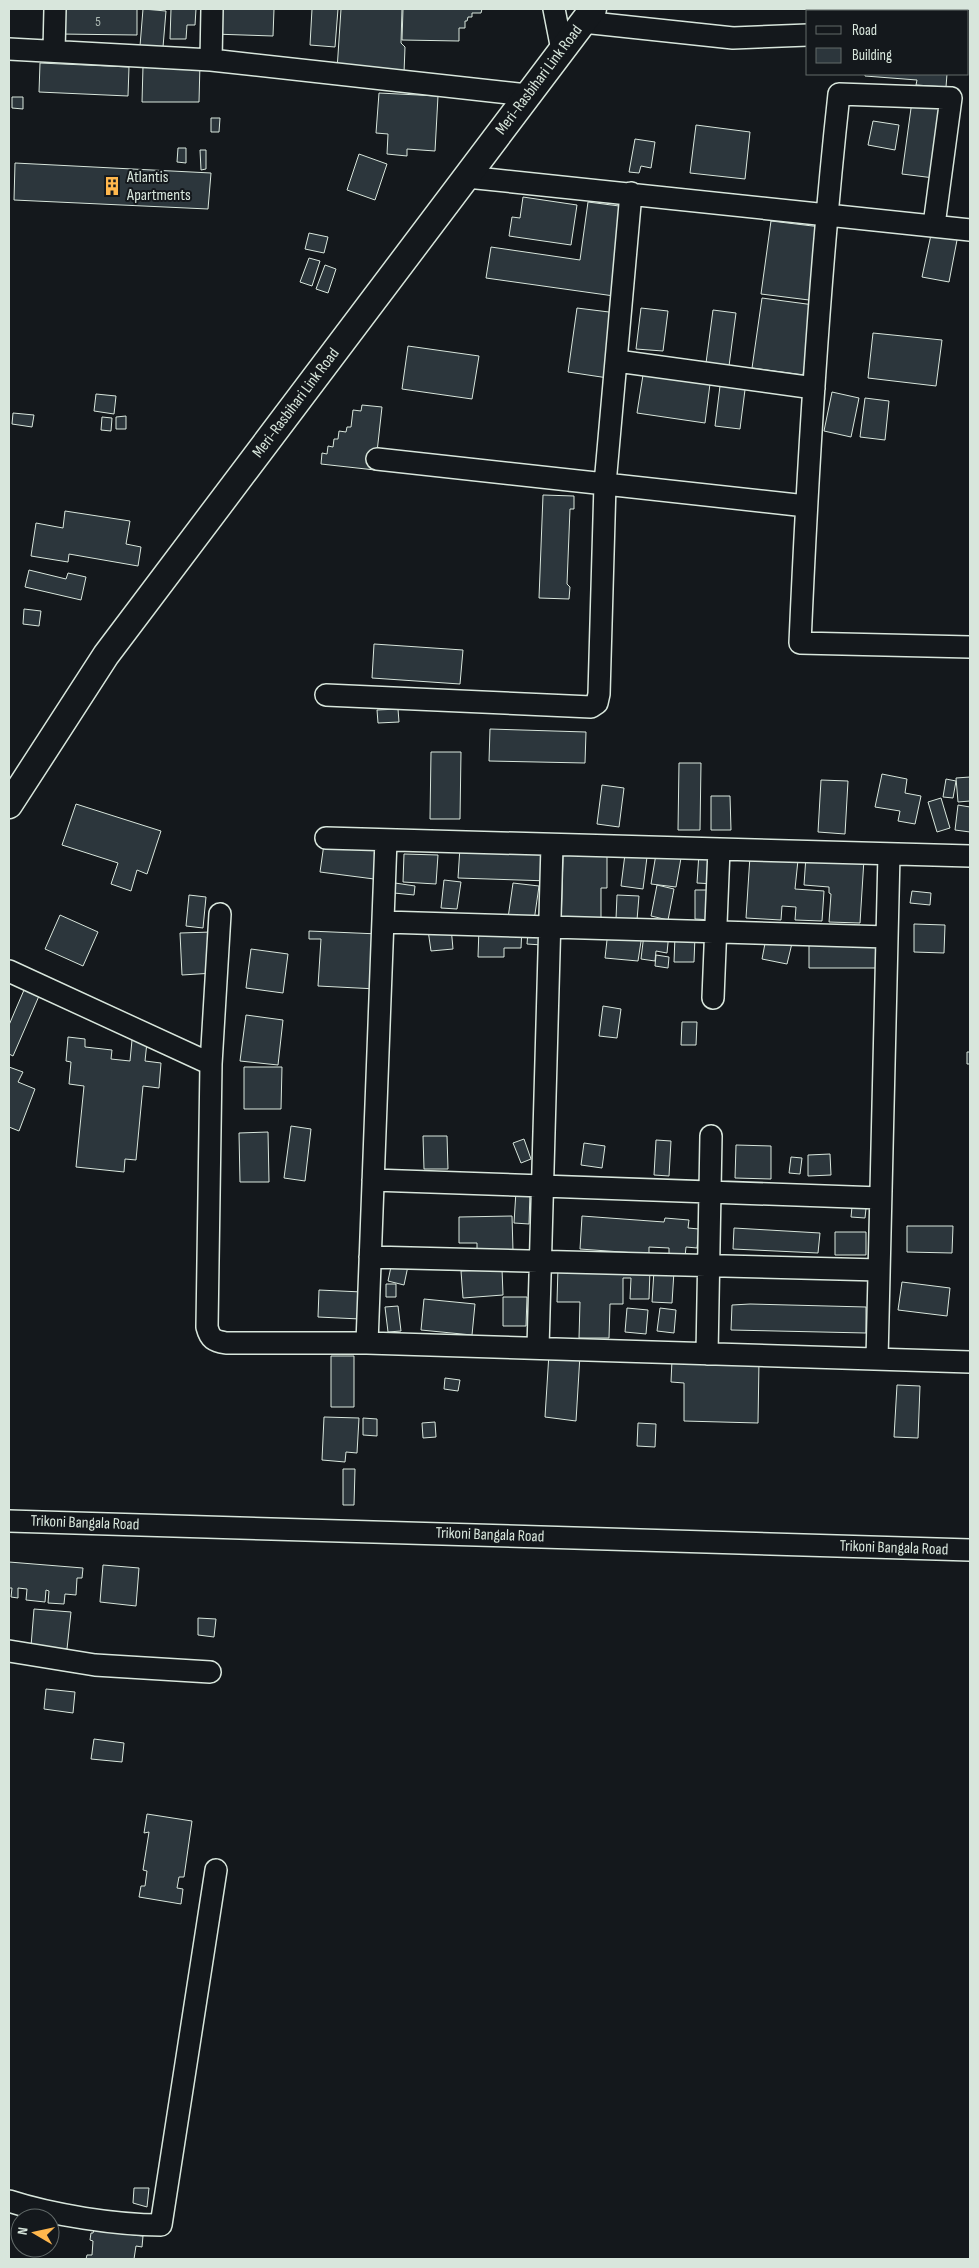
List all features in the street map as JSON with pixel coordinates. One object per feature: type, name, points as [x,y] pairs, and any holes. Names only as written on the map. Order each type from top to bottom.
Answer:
[{"type":"main road","name":"Meri-Rasbihari Link Road","points":[[9,806],[106,655],[588,16]]},
{"type":"street","points":[[54,52],[55,9]]},
{"type":"street","points":[[211,60],[212,9]]},
{"type":"street","points":[[554,9],[562,50]]},
{"type":"street","points":[[588,16],[733,38],[806,35]]},
{"type":"street","points":[[9,49],[211,60],[527,95]]},
{"type":"street","points":[[934,225],[951,98],[839,94],[826,214],[806,506],[800,643],[970,647]]},
{"type":"street","points":[[467,176],[970,230]]},
{"type":"street","points":[[326,695],[591,707],[597,703],[599,694],[605,484],[631,193]]},
{"type":"street","points":[[617,361],[814,388]]},
{"type":"street","points":[[377,459],[806,506]]},
{"type":"street","points":[[326,838],[970,856]]},
{"type":"street","points":[[367,1343],[386,840]]},
{"type":"street","points":[[538,1348],[552,845]]},
{"type":"street","points":[[713,998],[718,849]]},
{"type":"street","points":[[877,1359],[888,854]]},
{"type":"street","points":[[220,914],[211,1064],[207,1327],[209,1336],[214,1340],[226,1343],[367,1343],[970,1362]]},
{"type":"street","points":[[384,922],[886,937]]},
{"type":"street","points":[[9,971],[211,1064]]},
{"type":"street","points":[[707,1354],[710,1136]]},
{"type":"street","points":[[373,1180],[880,1198]]},
{"type":"street","points":[[370,1257],[878,1270]]},
{"type":"street","name":"Trikoni Bangala Road","points":[[9,1521],[970,1550]]},
{"type":"street","points":[[9,1651],[95,1665],[210,1672]]},
{"type":"street","points":[[9,2201],[26,2207],[132,2225],[161,2225],[216,1870]]},
{"type":"building","points":[[60,9],[137,9],[137,35],[59,34]]},
{"type":"building","points":[[143,9],[166,11],[163,47],[140,46]]},
{"type":"building","points":[[171,9],[196,9],[195,25],[187,25],[186,39],[170,39]]},
{"type":"building","points":[[214,9],[274,9],[273,36],[213,34]]},
{"type":"building","points":[[312,9],[338,9],[335,47],[310,45]]},
{"type":"building","points":[[341,9],[402,9],[401,43],[405,47],[404,73],[337,70]]},
{"type":"building","points":[[403,9],[482,9],[481,13],[472,13],[472,17],[468,17],[467,21],[465,21],[465,28],[459,28],[459,41],[402,40]]},
{"type":"building","points":[[861,9],[903,9],[902,10]]},
{"type":"building","points":[[40,63],[129,67],[128,96],[39,92]]},
{"type":"building","points":[[200,63],[199,102],[142,102],[143,66]]},
{"type":"building","points":[[947,75],[946,87],[916,85],[917,80],[865,76]]},
{"type":"building","points":[[379,93],[438,96],[435,151],[407,149],[407,156],[387,154],[388,134],[376,133]]},
{"type":"building","points":[[12,97],[23,97],[23,109],[12,108]]},
{"type":"building","points":[[912,101],[944,105],[934,178],[902,174]]},
{"type":"building","points":[[211,118],[220,118],[219,132],[211,132]]},
{"type":"building","points":[[873,121],[899,125],[895,150],[868,145]]},
{"type":"building","points":[[696,125],[750,132],[745,179],[690,173]]},
{"type":"building","points":[[635,139],[655,142],[651,168],[641,166],[639,173],[629,172]]},
{"type":"building","points":[[178,148],[186,148],[186,163],[177,162]]},
{"type":"building","points":[[200,150],[206,150],[206,169],[201,170]]},
{"type":"building","points":[[359,154],[387,164],[375,200],[347,190]]},
{"type":"building","name":"Atlantis Apartments","points":[[15,163],[211,173],[208,209],[14,200]]},
{"type":"building","points":[[523,197],[577,205],[571,245],[509,236],[512,217],[520,218]]},
{"type":"building","points":[[588,202],[627,207],[614,296],[486,278],[491,247],[580,260]]},
{"type":"building","points":[[771,221],[821,227],[809,300],[761,294]]},
{"type":"building","points":[[932,230],[958,235],[949,282],[922,277]]},
{"type":"building","points":[[309,233],[328,237],[324,253],[305,249]]},
{"type":"building","points":[[309,258],[320,261],[312,286],[300,282]]},
{"type":"building","points":[[325,265],[336,269],[328,293],[316,289]]},
{"type":"building","points":[[762,298],[814,305],[803,375],[752,368]]},
{"type":"building","points":[[577,308],[617,313],[608,378],[568,372]]},
{"type":"building","points":[[641,308],[668,311],[663,351],[636,349]]},
{"type":"building","points":[[713,310],[736,313],[729,366],[706,363]]},
{"type":"building","points":[[873,333],[942,340],[936,386],[868,378]]},
{"type":"building","points":[[408,346],[479,356],[472,399],[402,389]]},
{"type":"building","points":[[643,375],[710,384],[705,423],[637,413]]},
{"type":"building","points":[[721,378],[746,382],[740,429],[715,426]]},
{"type":"building","points":[[832,392],[859,398],[851,437],[824,431]]},
{"type":"building","points":[[96,394],[116,396],[114,414],[94,411]]},
{"type":"building","points":[[865,398],[889,401],[885,440],[860,437]]},
{"type":"building","points":[[362,405],[382,407],[375,470],[321,464],[322,453],[327,454],[328,446],[333,447],[334,439],[338,439],[339,431],[346,432],[347,427],[351,427],[353,410],[361,411]]},
{"type":"building","points":[[13,413],[34,415],[32,427],[12,424]]},
{"type":"building","points":[[126,416],[126,429],[116,429],[116,417]]},
{"type":"building","points":[[102,417],[112,418],[111,431],[101,430]]},
{"type":"building","points":[[543,495],[574,496],[574,509],[570,509],[567,584],[570,587],[569,599],[539,598]]},
{"type":"building","points":[[65,511],[130,521],[126,544],[141,547],[138,566],[69,554],[68,562],[31,556],[36,523],[63,528]]},
{"type":"building","points":[[29,570],[66,579],[68,573],[86,577],[81,600],[25,587]]},
{"type":"building","points":[[24,609],[41,611],[39,626],[23,624]]},
{"type":"building","points":[[374,644],[463,650],[460,684],[372,678]]},
{"type":"building","points":[[398,709],[399,722],[378,723],[377,710]]},
{"type":"building","points":[[490,729],[586,732],[585,763],[489,761]]},
{"type":"building","points":[[431,752],[461,752],[460,819],[430,819]]},
{"type":"building","points":[[679,763],[701,763],[700,830],[678,830]]},
{"type":"building","points":[[882,774],[907,779],[905,793],[921,796],[915,824],[898,821],[900,811],[875,807]]},
{"type":"building","points":[[970,777],[970,801],[958,802],[956,778]]},
{"type":"building","points":[[946,779],[956,781],[953,798],[943,797]]},
{"type":"building","points":[[821,780],[848,781],[845,834],[818,832]]},
{"type":"building","points":[[602,785],[624,788],[619,827],[597,824]]},
{"type":"building","points":[[711,796],[730,796],[731,830],[711,830]]},
{"type":"building","points":[[941,798],[950,828],[937,832],[928,802]]},
{"type":"building","points":[[76,804],[161,831],[147,874],[137,870],[131,891],[111,884],[118,863],[62,845]]},
{"type":"building","points":[[958,805],[970,807],[970,832],[955,830]]},
{"type":"building","points":[[324,844],[378,850],[374,879],[320,872]]},
{"type":"building","points":[[460,847],[550,851],[549,881],[458,878]]},
{"type":"building","points":[[699,853],[716,854],[715,884],[697,883]]},
{"type":"building","points":[[404,854],[438,855],[436,884],[403,882]]},
{"type":"building","points":[[625,854],[647,857],[643,889],[621,886]]},
{"type":"building","points":[[656,854],[681,858],[676,887],[651,884]]},
{"type":"building","points":[[563,855],[607,855],[607,888],[601,888],[601,925],[561,926]]},
{"type":"building","points":[[750,856],[798,860],[795,889],[824,891],[822,921],[795,920],[796,907],[782,906],[781,920],[746,918]]},
{"type":"building","points":[[806,856],[864,859],[860,923],[829,922],[831,894],[829,893],[829,887],[804,885]]},
{"type":"building","points":[[444,880],[461,882],[457,909],[441,908]]},
{"type":"building","points":[[395,883],[415,886],[414,895],[394,893]]},
{"type":"building","points":[[513,883],[539,886],[534,921],[508,918]]},
{"type":"building","points":[[657,885],[674,889],[668,920],[651,916]]},
{"type":"building","points":[[695,890],[713,890],[712,920],[695,919]]},
{"type":"building","points":[[912,891],[931,893],[930,905],[910,903]]},
{"type":"building","points":[[189,895],[206,897],[203,928],[186,926]]},
{"type":"building","points":[[617,895],[639,896],[637,920],[616,919]]},
{"type":"building","points":[[60,915],[98,932],[83,966],[45,949]]},
{"type":"building","points":[[914,924],[945,925],[944,953],[914,952]]},
{"type":"building","points":[[451,927],[453,949],[431,951],[428,930]]},
{"type":"building","points":[[479,928],[522,928],[521,948],[504,948],[504,957],[478,957]]},
{"type":"building","points":[[309,931],[379,934],[377,989],[318,986],[321,939],[309,939]]},
{"type":"building","points":[[608,931],[642,935],[638,961],[605,958]]},
{"type":"building","points":[[212,932],[214,973],[182,975],[180,933]]},
{"type":"building","points":[[528,932],[543,934],[542,945],[527,944]]},
{"type":"building","points":[[669,933],[667,953],[656,951],[655,961],[641,959],[644,934]]},
{"type":"building","points":[[767,933],[793,939],[787,964],[762,959]]},
{"type":"building","points":[[675,936],[695,936],[694,962],[674,962]]},
{"type":"building","points":[[809,939],[878,941],[878,968],[809,968]]},
{"type":"building","points":[[251,949],[288,954],[283,993],[246,988]]},
{"type":"building","points":[[656,955],[669,957],[668,968],[655,966]]},
{"type":"building","points":[[24,990],[39,996],[13,1056],[9,1054],[9,1025]]},
{"type":"building","points":[[603,1006],[621,1009],[617,1038],[599,1036]]},
{"type":"building","points":[[246,1015],[283,1020],[278,1065],[240,1061]]},
{"type":"building","points":[[682,1022],[697,1022],[696,1045],[681,1045]]},
{"type":"building","points":[[68,1037],[85,1039],[85,1047],[112,1050],[111,1059],[130,1061],[132,1040],[147,1042],[145,1061],[161,1063],[159,1088],[143,1086],[136,1160],[125,1159],[124,1172],[76,1167],[84,1086],[69,1084],[71,1062],[66,1061]]},
{"type":"building","points":[[967,1052],[970,1052],[970,1064],[967,1064]]},
{"type":"building","points":[[9,1067],[23,1072],[18,1082],[35,1089],[19,1131],[9,1127]]},
{"type":"building","points":[[244,1067],[282,1067],[281,1109],[244,1109]]},
{"type":"building","points":[[291,1126],[311,1129],[305,1181],[284,1178]]},
{"type":"building","points":[[268,1132],[269,1182],[240,1182],[239,1133]]},
{"type":"building","points":[[423,1136],[447,1136],[448,1169],[424,1169]]},
{"type":"building","points":[[524,1139],[531,1159],[521,1163],[513,1143]]},
{"type":"building","points":[[656,1140],[671,1141],[669,1176],[654,1175]]},
{"type":"building","points":[[584,1143],[605,1146],[602,1168],[581,1165]]},
{"type":"building","points":[[736,1145],[771,1146],[771,1179],[735,1178]]},
{"type":"building","points":[[830,1154],[831,1175],[808,1176],[808,1155]]},
{"type":"building","points":[[791,1157],[802,1158],[800,1174],[789,1173]]},
{"type":"building","points":[[516,1191],[530,1192],[529,1224],[514,1223]]},
{"type":"building","points":[[853,1197],[867,1199],[865,1218],[851,1217]]},
{"type":"building","points":[[512,1216],[513,1251],[477,1251],[477,1243],[459,1243],[459,1217]]},
{"type":"building","points":[[582,1216],[664,1222],[665,1218],[689,1220],[688,1228],[699,1229],[697,1248],[686,1247],[685,1257],[669,1255],[669,1248],[649,1247],[649,1254],[580,1249]]},
{"type":"building","points":[[907,1226],[953,1226],[952,1253],[907,1252]]},
{"type":"building","points":[[734,1228],[820,1233],[818,1253],[733,1249]]},
{"type":"building","points":[[835,1232],[866,1232],[866,1255],[835,1255]]},
{"type":"building","points":[[392,1262],[408,1266],[404,1285],[388,1281]]},
{"type":"building","points":[[558,1267],[650,1269],[649,1299],[630,1299],[631,1278],[623,1278],[623,1304],[610,1304],[609,1338],[579,1338],[580,1302],[557,1302]]},
{"type":"building","points":[[502,1269],[503,1295],[463,1298],[461,1271]]},
{"type":"building","points":[[654,1270],[674,1271],[672,1303],[652,1302]]},
{"type":"building","points":[[902,1282],[950,1288],[947,1316],[898,1310]]},
{"type":"building","points":[[386,1284],[396,1284],[396,1297],[386,1297]]},
{"type":"building","points":[[319,1290],[362,1292],[360,1319],[318,1317]]},
{"type":"building","points":[[503,1297],[527,1297],[526,1326],[503,1326]]},
{"type":"building","points":[[424,1299],[475,1304],[472,1335],[421,1330]]},
{"type":"building","points":[[732,1305],[866,1307],[866,1333],[731,1330]]},
{"type":"building","points":[[398,1306],[401,1331],[388,1332],[385,1307]]},
{"type":"building","points":[[627,1308],[648,1310],[646,1334],[625,1332]]},
{"type":"building","points":[[660,1308],[676,1310],[674,1333],[657,1331]]},
{"type":"building","points":[[549,1353],[580,1355],[576,1421],[545,1417]]},
{"type":"building","points":[[331,1356],[354,1356],[354,1407],[331,1407]]},
{"type":"building","points":[[672,1360],[759,1361],[758,1423],[684,1421],[684,1383],[671,1382]]},
{"type":"building","points":[[445,1378],[460,1380],[458,1391],[444,1389]]},
{"type":"building","points":[[897,1385],[920,1386],[918,1438],[894,1437]]},
{"type":"building","points":[[324,1417],[359,1418],[357,1453],[346,1452],[345,1462],[322,1460]]},
{"type":"building","points":[[363,1418],[377,1419],[377,1436],[363,1435]]},
{"type":"building","points":[[435,1422],[436,1437],[423,1438],[422,1423]]},
{"type":"building","points":[[638,1423],[656,1424],[655,1447],[637,1446]]},
{"type":"building","points":[[343,1469],[355,1469],[354,1505],[343,1505]]},
{"type":"building","points":[[9,1562],[83,1568],[82,1578],[77,1578],[76,1595],[65,1594],[64,1604],[48,1603],[49,1591],[46,1590],[45,1602],[26,1600],[27,1589],[18,1588],[18,1598],[11,1597],[12,1588],[9,1588]]},
{"type":"building","points":[[103,1565],[139,1568],[136,1606],[100,1602]]},
{"type":"building","points":[[34,1609],[71,1612],[67,1649],[31,1646]]},
{"type":"building","points":[[198,1618],[216,1619],[214,1637],[198,1635]]},
{"type":"building","points":[[46,1689],[75,1692],[73,1713],[44,1709]]},
{"type":"building","points":[[94,1739],[124,1743],[122,1762],[91,1759]]},
{"type":"building","points":[[147,1814],[192,1821],[184,1877],[179,1877],[177,1888],[183,1889],[181,1904],[139,1897],[141,1886],[145,1886],[147,1871],[143,1870],[149,1832],[144,1833]]},
{"type":"building","points":[[134,2188],[149,2188],[147,2207],[133,2203]]},
{"type":"building","points":[[94,2230],[143,2236],[142,2247],[136,2246],[134,2259],[86,2259],[87,2255],[92,2255],[93,2241],[90,2240],[91,2233]]},
{"type":"place","name":"Atlantis Apartments","points":[[112,186]]}]
